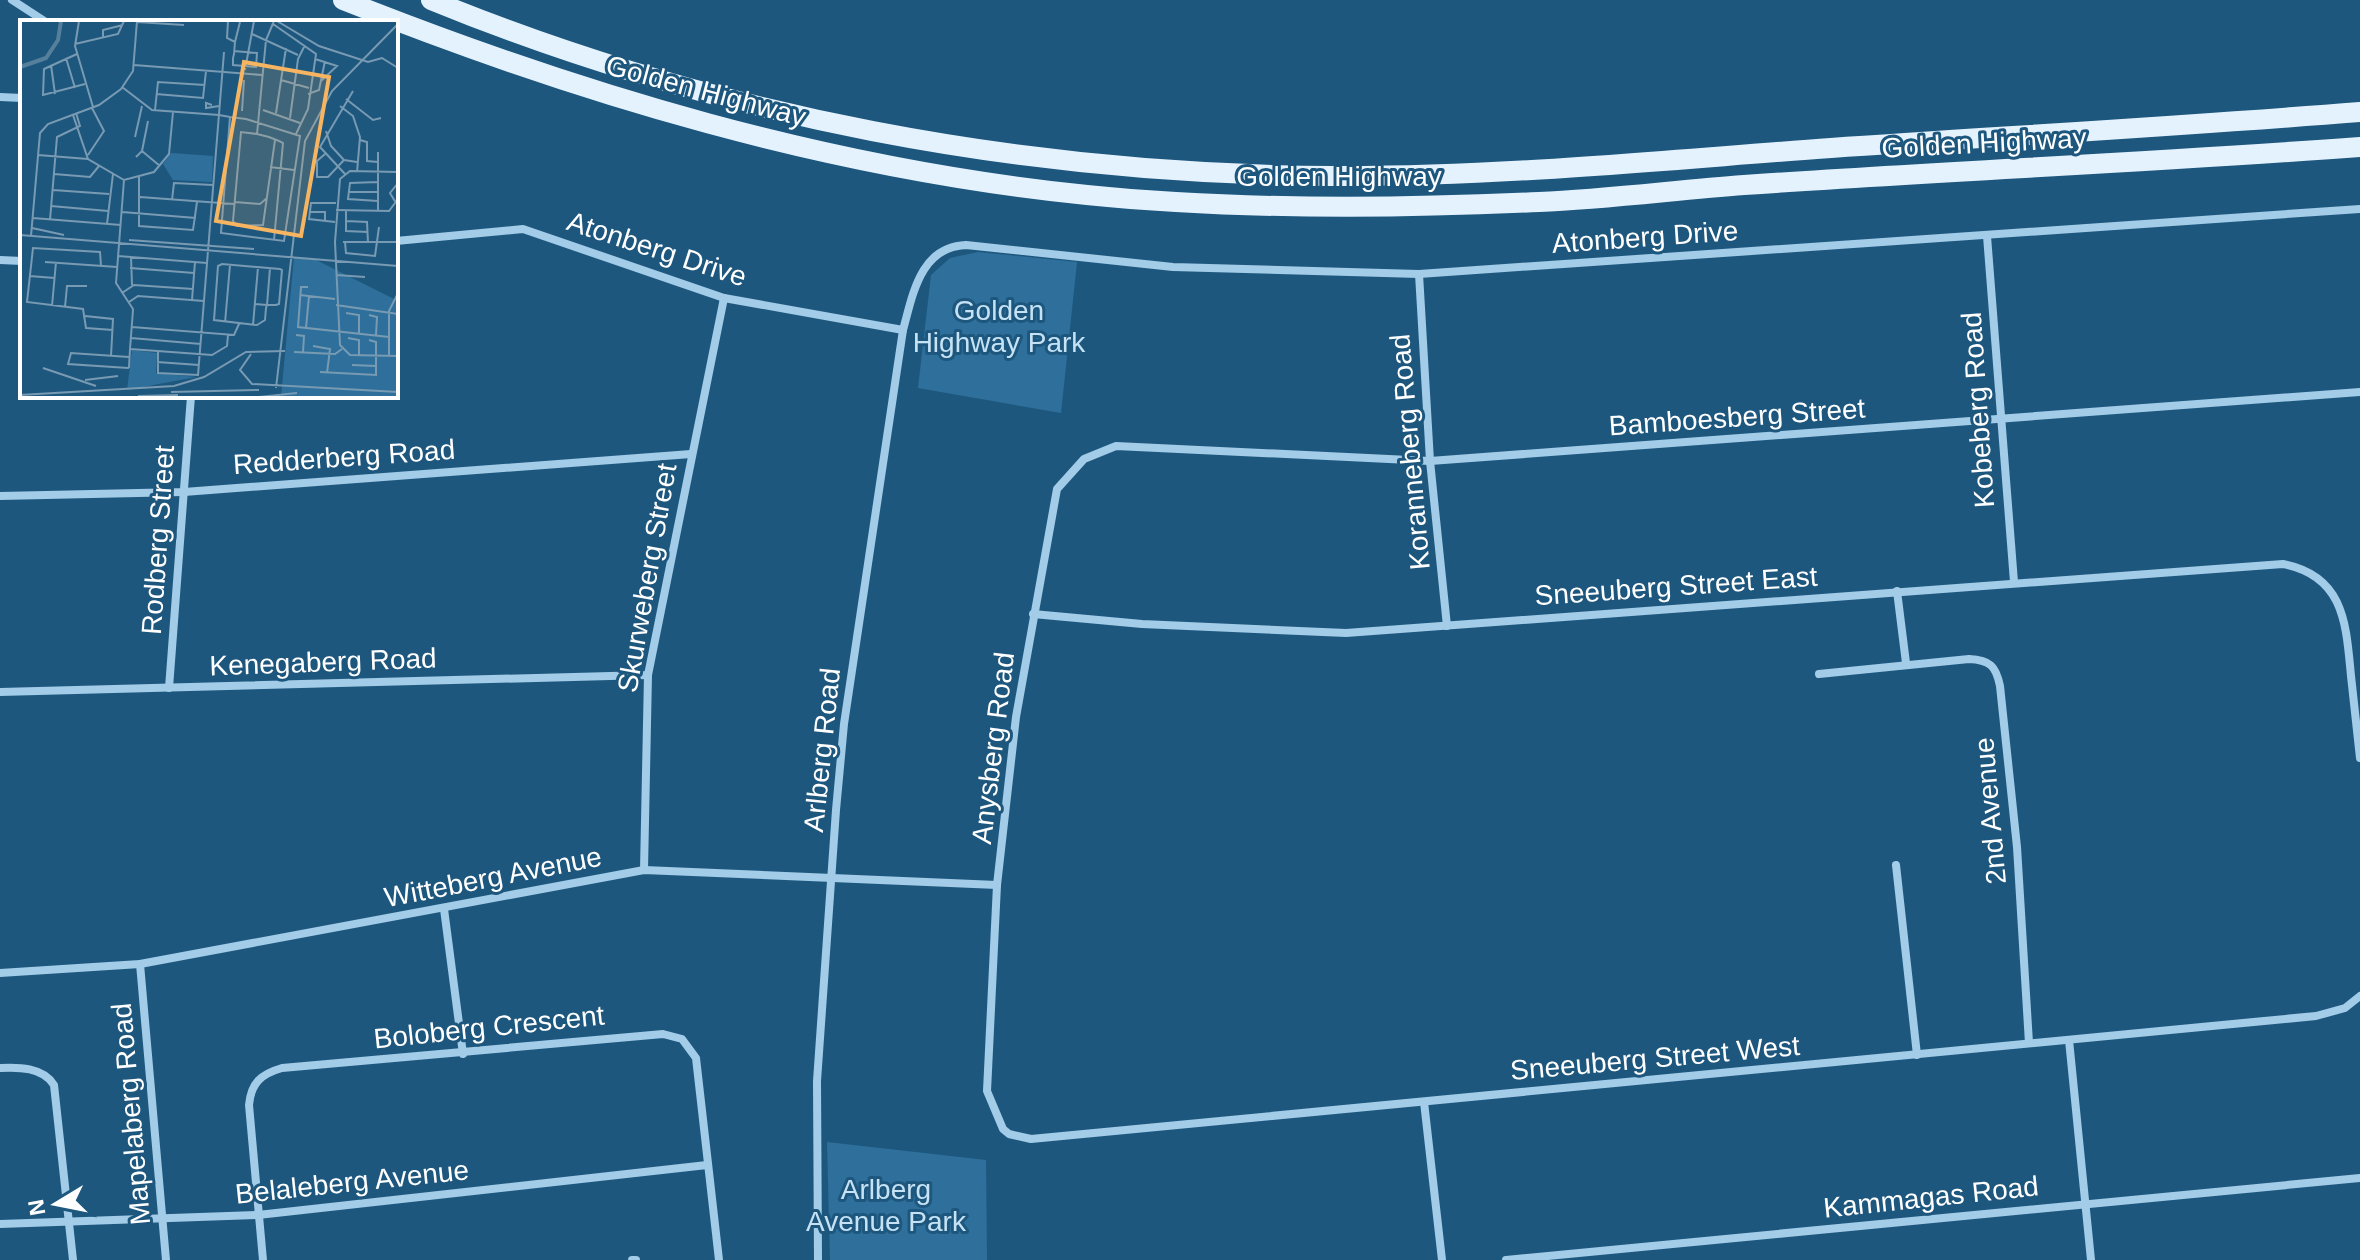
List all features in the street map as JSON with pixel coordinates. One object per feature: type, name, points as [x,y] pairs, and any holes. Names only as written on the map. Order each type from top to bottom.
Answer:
[{"type":"main road","name":"Golden Highway","points":[[343,0],[393,20]]},
{"type":"main road","name":"Golden Highway","points":[[431,0],[593,59],[784,112],[945,145],[1137,169],[1330,176],[1507,172],[2360,112]]},
{"type":"main road","name":"Golden Highway","points":[[398,22],[449,42],[665,112],[768,139],[980,182],[1175,202],[1350,206],[1539,202],[1736,186],[2360,147]]},
{"type":"street","points":[[12,0],[43,20]]},
{"type":"street","points":[[0,97],[20,98]]},
{"type":"street","name":"Atonberg Drive","points":[[935,255],[950,247],[966,245],[1173,267],[1419,274],[2360,209]]},
{"type":"street","name":"Atonberg Drive","points":[[398,241],[501,228],[523,229],[724,298],[903,330]]},
{"type":"street","name":"Kobeberg Road","points":[[1987,236],[2014,582]]},
{"type":"street","name":"Arlberg Road","points":[[818,1260],[817,1081],[844,724],[903,330],[922,271],[935,255]]},
{"type":"street","points":[[0,260],[20,261]]},
{"type":"street","name":"Koranneberg Road","points":[[1419,274],[1430,461],[1447,626]]},
{"type":"street","name":"Skurweberg Street","points":[[644,870],[648,675],[724,298]]},
{"type":"street","name":"Bamboesberg Street","points":[[1116,446],[1430,461],[2360,392]]},
{"type":"street","name":"Rodberg Street","points":[[169,688],[191,398]]},
{"type":"street","name":"Anysberg Road","points":[[987,1091],[997,885],[1016,717],[1057,489],[1084,459],[1116,446]]},
{"type":"street","name":"Redderberg Road","points":[[0,496],[184,492],[691,454]]},
{"type":"street","name":"Sneeuberg Street East","points":[[1033,614],[1142,624],[1331,633],[2283,564],[2297,567],[2318,579],[2339,603],[2346,625],[2360,758]]},
{"type":"street","points":[[1897,591],[1906,663]]},
{"type":"street","name":"2nd Avenue","points":[[1819,674],[1906,663],[1980,660],[1993,665],[1998,675],[2017,847],[2029,1043]]},
{"type":"street","name":"Kenegaberg Road","points":[[0,692],[648,675]]},
{"type":"street","points":[[1896,865],[1917,1055]]},
{"type":"street","name":"Witteberg Avenue","points":[[0,973],[140,964],[644,870],[831,875],[997,885]]},
{"type":"street","points":[[444,909],[463,1054]]},
{"type":"street","name":"Mapelaberg Road","points":[[140,964],[166,1260]]},
{"type":"street","name":"Sneeuberg Street West","points":[[987,1091],[1003,1129],[1009,1134],[1031,1139],[2316,1016],[2356,999]]},
{"type":"street","name":"Boloberg Crescent","points":[[263,1260],[249,1105],[251,1088],[261,1076],[282,1068],[663,1034],[682,1039],[696,1058],[719,1260]]},
{"type":"street","points":[[2069,1040],[2091,1260]]},
{"type":"street","points":[[0,1068],[33,1071],[50,1079],[54,1085],[73,1260]]},
{"type":"street","points":[[1424,1102],[1442,1260]]},
{"type":"street","name":"Belaleberg Avenue","points":[[0,1224],[162,1221],[258,1215],[707,1165]]},
{"type":"street","name":"Kammagas Road","points":[[1506,1260],[2360,1178]]},
{"type":"green space","name":"Golden Highway Park","points":[[978,252],[1077,262],[1061,413],[918,388],[931,275],[950,258]]},
{"type":"green space","name":"Arlberg Avenue Park","points":[[827,1142],[986,1160],[987,1260],[830,1260]]}]
